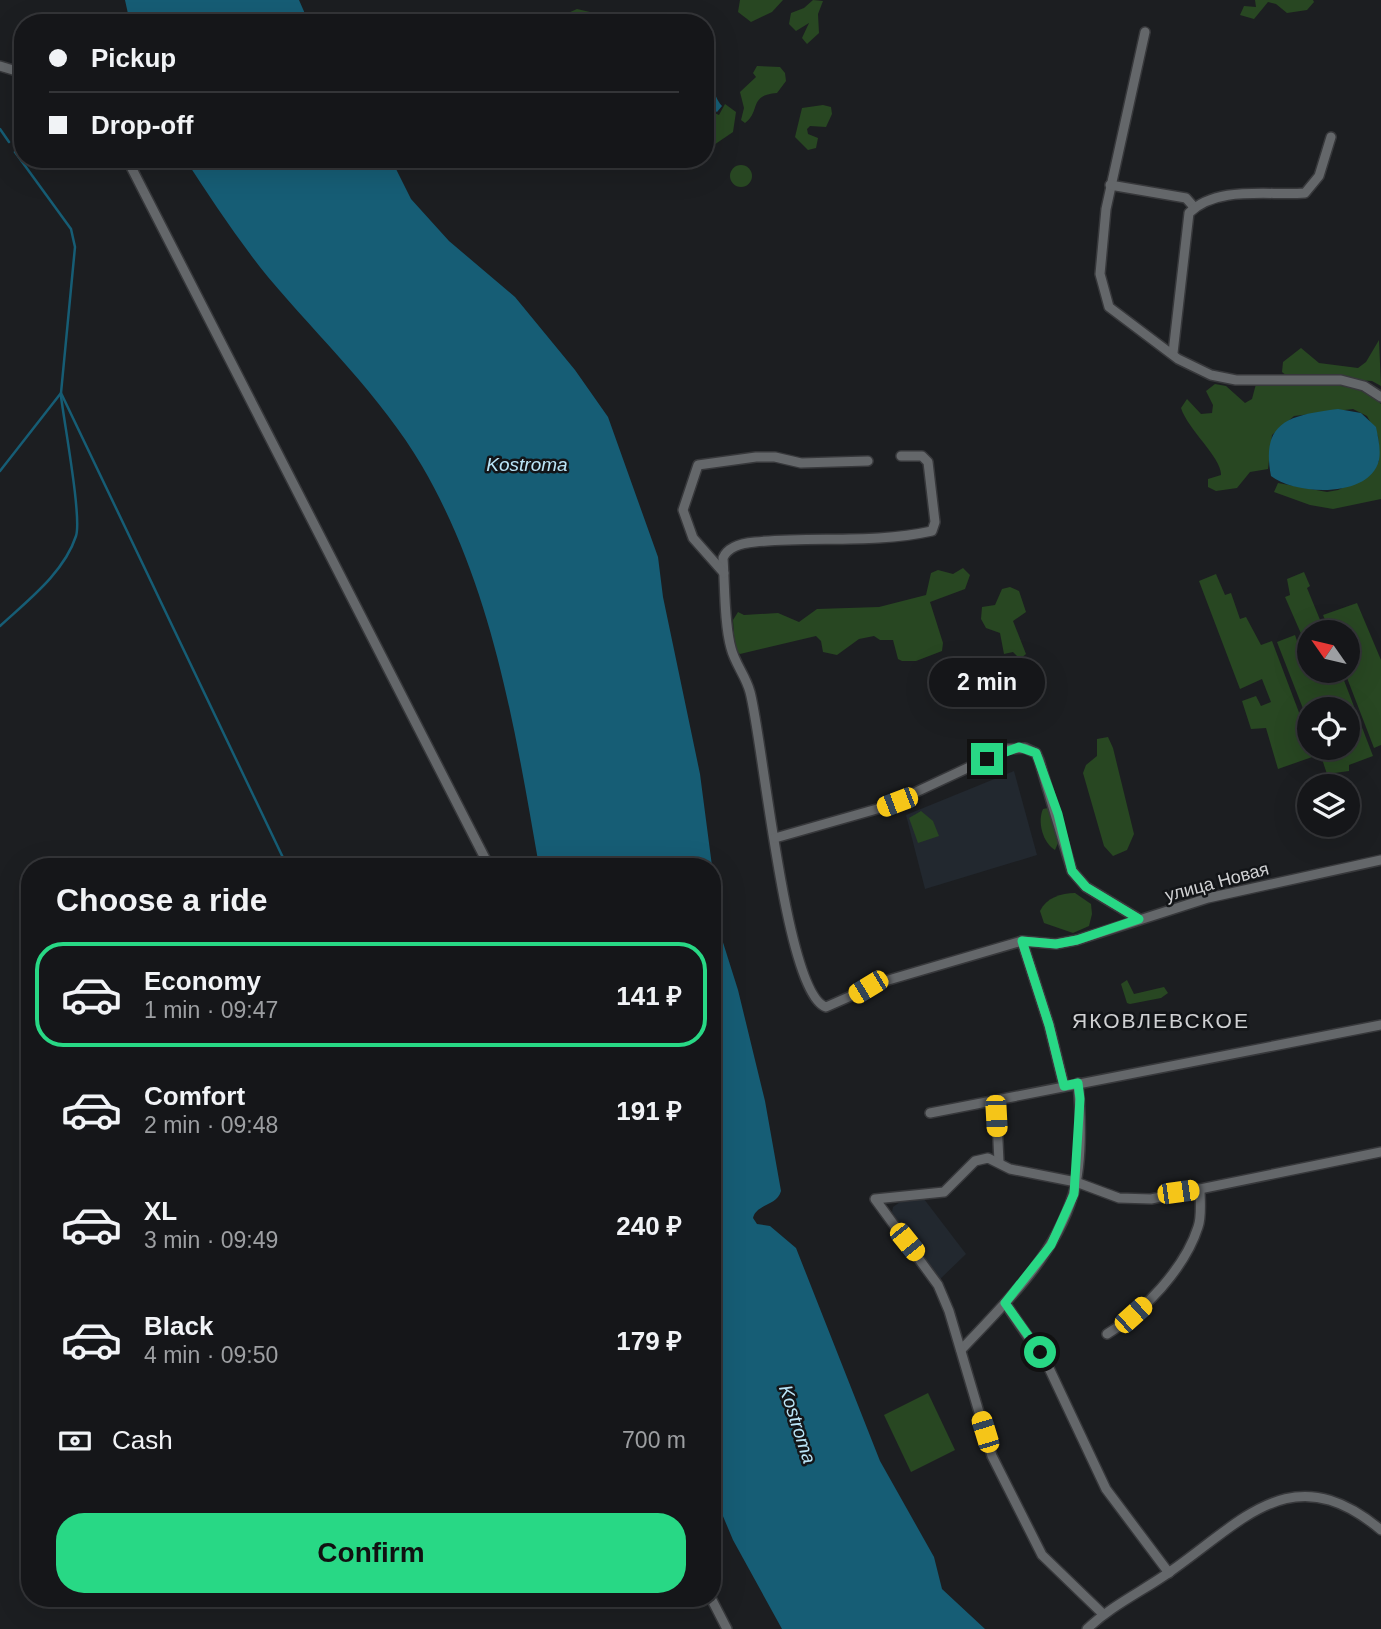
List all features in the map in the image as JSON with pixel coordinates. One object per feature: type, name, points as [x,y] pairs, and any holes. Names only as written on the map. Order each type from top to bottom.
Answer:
[{"type":"street","points":[[1146,32],[1110,185],[1100,274],[1105,300],[1126,321],[1201,371],[1223,378],[1341,380],[1364,386],[1381,397]]},
{"type":"street","points":[[1172,354],[1185,225],[1189,213],[1194,207],[1220,196],[1306,193],[1319,176],[1331,137]]},
{"type":"street","points":[[132,168],[485,858]]},
{"type":"street","points":[[1110,185],[1186,198],[1194,207]]},
{"type":"street","points":[[901,456],[922,456],[928,461],[935,522],[932,531],[877,540],[753,542],[726,552],[724,573],[729,645],[750,690],[763,786],[775,838],[789,925],[808,986],[821,1005],[826,1007],[844,1001],[868,987],[1022,941],[1049,1025],[1064,1086]]},
{"type":"street","points":[[724,573],[693,538],[683,510],[698,464],[756,457],[775,457],[801,463],[868,461]]},
{"type":"street","points":[[775,838],[884,807],[1008,749],[1025,747],[1036,753],[1040,760],[1072,871],[1086,887],[1139,919]]},
{"type":"street","name":"улица Новая","points":[[1022,941],[1056,944],[1077,940],[1208,898],[1381,860]]},
{"type":"street","points":[[930,1113],[1381,1025]]},
{"type":"street","points":[[961,1350],[1005,1303],[1051,1245],[1074,1194],[1078,1083]]},
{"type":"street","points":[[996,1100],[999,1162]]},
{"type":"street","points":[[1103,1614],[1042,1555],[992,1456],[961,1350],[937,1285],[875,1199],[944,1192],[975,1161],[988,1158],[1010,1169],[1076,1182],[1119,1198],[1151,1199],[1381,1152]]},
{"type":"street","points":[[1107,1334],[1144,1305],[1178,1264],[1199,1224],[1200,1189]]},
{"type":"street","points":[[1005,1303],[1048,1366],[1106,1489],[1169,1573]]},
{"type":"street","points":[[1087,1629],[1103,1614],[1169,1573],[1260,1506],[1279,1499],[1296,1497],[1349,1507],[1381,1530]]},
{"type":"street","points":[[715,1607],[727,1629]]},
{"type":"shaded area","points":[[1014,771],[1037,855],[925,889],[906,815]]},
{"type":"shaded area","points":[[924,1199],[966,1254],[938,1281],[892,1212],[893,1207],[903,1200]]},
{"type":"green space","points":[[740,0],[783,0],[772,12],[751,22],[738,12]]},
{"type":"green space","points":[[813,0],[823,1],[818,14],[819,33],[807,44],[802,38],[809,23],[796,31],[789,24],[791,13],[804,8]]},
{"type":"green space","points":[[1255,0],[1314,2],[1307,10],[1287,13],[1276,4],[1268,2],[1254,19],[1240,15],[1244,6],[1256,7]]},
{"type":"green space","points":[[577,9],[591,14],[568,14]]},
{"type":"green space","points":[[757,66],[780,67],[785,73],[786,81],[777,93],[768,94],[758,100],[753,114],[745,123],[741,120],[744,108],[740,92],[756,77],[753,73]]},
{"type":"green space","points":[[725,104],[736,112],[733,132],[714,145],[714,113],[719,115]]},
{"type":"green space","points":[[823,105],[831,107],[832,114],[826,127],[810,126],[807,129],[808,134],[818,138],[816,148],[808,150],[795,137],[802,108]]},
{"type":"green space","points":[[741,165],[749,168],[752,176],[749,184],[741,187],[733,184],[730,176],[733,168]]},
{"type":"green space","points":[[1379,340],[1381,386],[1372,381],[1287,376],[1282,372],[1283,362],[1301,348],[1319,363],[1358,368],[1366,362]]},
{"type":"green space","points":[[1215,384],[1226,386],[1245,403],[1252,399],[1256,384],[1323,384],[1357,389],[1371,395],[1381,404],[1381,499],[1333,509],[1310,505],[1274,492],[1278,483],[1327,492],[1369,476],[1379,461],[1378,436],[1367,416],[1353,409],[1294,416],[1272,435],[1268,469],[1250,472],[1237,488],[1216,491],[1208,487],[1208,479],[1221,475],[1220,468],[1181,408],[1187,399],[1201,414],[1212,413],[1213,405],[1206,391]]},
{"type":"green space","points":[[963,568],[970,575],[965,589],[930,602],[943,643],[942,651],[916,661],[898,659],[893,640],[880,640],[874,636],[859,639],[837,655],[823,652],[821,641],[816,636],[740,654],[735,650],[733,620],[738,612],[744,615],[778,613],[799,622],[817,609],[879,607],[926,595],[931,573],[938,570],[953,574]]},
{"type":"green space","points":[[1304,572],[1310,586],[1307,588],[1320,620],[1297,620],[1297,624],[1285,597],[1290,595],[1287,579]]},
{"type":"green space","points":[[1216,574],[1225,595],[1231,593],[1240,619],[1246,617],[1261,645],[1272,641],[1297,707],[1297,760],[1304,760],[1278,769],[1266,728],[1251,729],[1242,701],[1256,696],[1261,706],[1271,702],[1262,679],[1240,689],[1199,581]]},
{"type":"green space","points":[[1010,587],[1019,591],[1026,612],[1013,621],[1026,654],[1020,659],[1013,652],[1004,654],[1000,633],[986,628],[981,619],[982,607],[995,605],[1002,589]]},
{"type":"green space","points":[[1357,603],[1381,660],[1381,745],[1374,748],[1360,712],[1360,697],[1354,697],[1349,683],[1360,683],[1360,620],[1325,620],[1323,615]]},
{"type":"green space","points":[[1295,635],[1297,683],[1345,683],[1350,697],[1298,697],[1277,642]]},
{"type":"green space","points":[[1360,722],[1373,756],[1349,765],[1349,771],[1327,774],[1322,760],[1360,760]]},
{"type":"green space","points":[[1108,737],[1134,834],[1127,850],[1113,856],[1104,846],[1083,773],[1086,765],[1097,756],[1097,739]]},
{"type":"green space","points":[[1048,808],[1058,843],[1055,850],[1044,837],[1041,826],[1041,814],[1043,809]]},
{"type":"green space","points":[[921,811],[933,821],[939,836],[918,843],[909,818]]},
{"type":"green space","points":[[1075,893],[1091,904],[1089,926],[1073,933],[1044,923],[1040,911],[1046,903],[1059,895]]},
{"type":"green space","points":[[1127,980],[1134,994],[1164,987],[1168,993],[1161,998],[1130,1004],[1127,1003],[1121,984]]},
{"type":"green space","points":[[928,1393],[955,1450],[911,1472],[884,1415]]},
{"type":"water","points":[[125,0],[299,0],[305,14],[128,14]]},
{"type":"water","points":[[714,90],[722,106],[717,112],[714,110]]},
{"type":"water","name":"Kostroma","points":[[191,168],[396,168],[411,199],[449,241],[515,297],[575,370],[608,417],[658,557],[663,597],[700,774],[711,858],[538,858],[521,763],[498,660],[467,561],[446,513],[422,466],[388,416],[257,263]]},
{"type":"water","points":[[1338,409],[1361,413],[1376,427],[1380,456],[1373,473],[1362,482],[1331,490],[1297,487],[1271,476],[1270,443],[1283,424],[1307,414]]},
{"type":"water","name":"Kostroma","points":[[721,936],[738,990],[765,1101],[781,1191],[775,1200],[758,1210],[753,1218],[757,1224],[770,1226],[796,1248],[880,1461],[934,1557],[942,1589],[985,1629],[782,1629],[733,1540],[721,1511]]},
{"type":"waterway","points":[[0,129],[9,142]]},
{"type":"waterway","points":[[0,471],[61,393],[75,247],[71,229],[27,168]]},
{"type":"waterway","points":[[61,393],[283,858]]},
{"type":"waterway","points":[[0,626],[54,574],[76,536],[75,491],[61,396]]},
{"type":"district","name":"ЯКОВЛЕВСКОЕ","points":[[1161,1021]]},
{"type":"route","points":[[987,759],[1019,747],[1036,753],[1058,814],[1072,871],[1086,887],[1101,898],[1139,919],[1077,940],[1056,944],[1022,941],[1049,1025],[1064,1086],[1078,1083],[1080,1099],[1074,1194],[1051,1245],[1005,1303],[1040,1352]]}]
